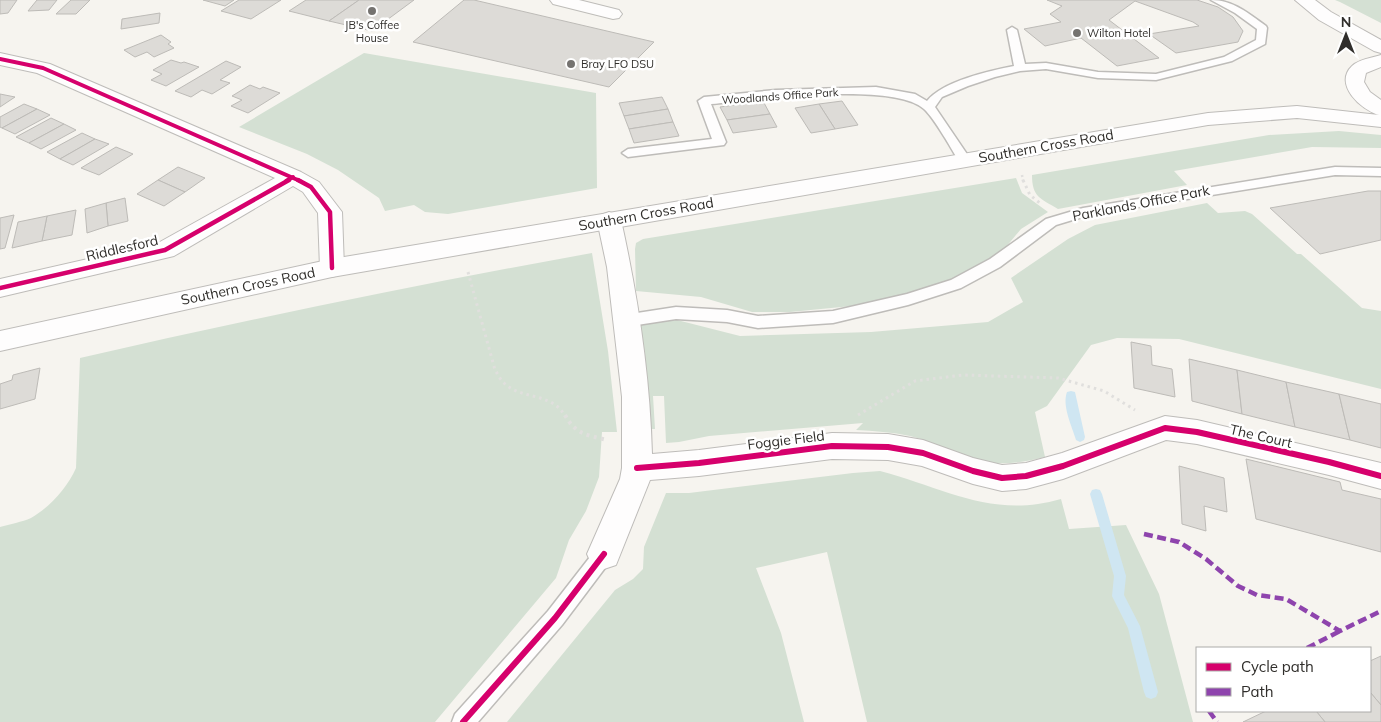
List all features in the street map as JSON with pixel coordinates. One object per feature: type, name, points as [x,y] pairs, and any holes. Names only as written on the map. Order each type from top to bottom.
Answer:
[{"type":"street","points":[[559,0],[614,14]]},
{"type":"street","points":[[1304,0],[1325,16],[1381,47]]},
{"type":"street","points":[[1325,16],[1351,65],[1363,97],[1381,109]]},
{"type":"street","points":[[0,59],[43,68],[293,176],[312,187],[330,212],[332,268]]},
{"type":"street","name":"Southern Cross Road","points":[[1297,112],[1351,65],[1381,61]]},
{"type":"street","name":"Southern Cross Road","points":[[0,341],[332,268],[1208,119],[1297,112],[1381,121]]},
{"type":"street","name":"Riddlesford","points":[[0,288],[165,250],[293,176]]},
{"type":"street","points":[[604,554],[635,479],[637,468],[636,397],[624,321],[619,267],[609,220]]},
{"type":"street","name":"The Court","points":[[1136,438],[1165,428],[1197,432],[1381,476]]},
{"type":"street","name":"Foggie Field","points":[[637,468],[699,463],[832,446],[888,447],[923,454],[973,472],[1002,478],[1026,476],[1063,466],[1136,438]]},
{"type":"lane","points":[[965,160],[929,107],[938,95],[992,74],[1020,68],[1046,66],[1098,75],[1156,77],[1228,59],[1261,42],[1262,28],[1239,11],[1216,0]]},
{"type":"lane","points":[[1012,30],[1020,68]]},
{"type":"lane","name":"Woodlands Office Park","points":[[628,153],[688,144],[720,142],[704,101],[776,94],[876,90],[912,96],[929,107]]},
{"type":"lane","name":"Parklands Office Park","points":[[624,321],[676,313],[727,316],[758,322],[833,317],[908,299],[956,284],[994,263],[1051,222],[1063,218],[1115,206],[1284,178],[1335,171],[1381,172]]},
{"type":"lane","points":[[463,722],[554,618],[604,554]]},
{"type":"path","points":[[1004,153],[1022,175],[1025,188],[1030,197],[1055,210],[1063,218]]},
{"type":"path","points":[[468,272],[495,370],[504,384],[550,401],[561,408],[569,422],[582,434],[610,440],[637,438]]},
{"type":"path","points":[[832,446],[856,416],[914,381],[963,375],[1058,378],[1104,391],[1165,428]]},
{"type":"green space","points":[[1335,0],[1381,0],[1381,23],[1340,2]]},
{"type":"green space","points":[[364,53],[596,93],[597,188],[448,214],[425,212],[414,205],[385,211],[379,198],[338,170],[307,154],[239,127]]},
{"type":"green space","points":[[1339,131],[1381,135],[1381,148],[1312,147],[1174,171],[1187,185],[1058,209],[1035,193],[1032,182],[1032,175],[1269,135]]},
{"type":"green space","points":[[1016,178],[1022,193],[1048,212],[1021,229],[1006,247],[991,258],[965,273],[934,286],[862,305],[790,312],[752,312],[701,297],[636,291],[635,249],[636,243],[643,239]]},
{"type":"green space","points":[[1207,203],[1218,213],[1245,211],[1252,214],[1362,308],[1381,311],[1381,389],[1179,339],[1117,338],[1091,345],[1047,406],[1035,412],[1045,457],[1033,460],[1008,463],[984,461],[910,436],[856,430],[863,423],[709,436],[666,443],[664,396],[653,396],[655,429],[649,429],[639,327],[643,322],[677,320],[740,336],[871,332],[988,322],[1023,302],[1011,278],[1068,239],[1095,225]]},
{"type":"green space","points":[[592,253],[608,351],[617,432],[602,432],[599,477],[586,511],[569,540],[556,578],[435,722],[0,722],[0,527],[31,518],[45,508],[63,490],[76,468],[80,358],[335,302]]},
{"type":"green space","points":[[880,471],[948,493],[991,503],[1013,505],[1036,504],[1061,499],[1069,529],[1126,525],[1159,594],[1193,722],[867,722],[827,552],[756,568],[781,633],[804,722],[507,722],[615,590],[633,579],[643,569],[644,547],[666,493],[689,493]]},
{"type":"building","points":[[0,0],[17,0],[8,13],[0,14]]},
{"type":"building","points":[[37,0],[57,0],[49,10],[28,11]]},
{"type":"building","points":[[71,0],[90,0],[76,14],[56,14]]},
{"type":"building","points":[[203,0],[234,0],[225,6]]},
{"type":"building","points":[[239,0],[281,0],[251,19],[221,11]]},
{"type":"building","points":[[306,0],[359,0],[329,21],[289,11]]},
{"type":"building","name":"JB's Coffee House","points":[[359,0],[414,0],[372,31],[329,21]]},
{"type":"building","name":"Bray LFO DSU","points":[[464,0],[474,0],[654,42],[609,87],[413,42]]},
{"type":"building","name":"Wilton Hotel","points":[[1047,0],[1197,0],[1218,7],[1233,17],[1243,31],[1238,42],[1176,53],[1149,34],[1199,26],[1193,22],[1135,1],[1109,20],[1159,58],[1117,66],[1081,38],[1045,46],[1024,29],[1061,22],[1050,14],[1062,6]]},
{"type":"building","points":[[160,13],[159,23],[121,29],[122,19]]},
{"type":"building","points":[[161,35],[171,42],[168,44],[174,48],[154,57],[147,52],[135,57],[124,50]]},
{"type":"building","points":[[171,60],[199,67],[166,86],[151,80],[162,74],[153,70]]},
{"type":"building","points":[[226,61],[241,67],[220,80],[230,83],[212,94],[202,90],[191,97],[175,91]]},
{"type":"building","points":[[250,85],[280,93],[248,113],[231,106],[242,100],[232,96]]},
{"type":"building","points":[[0,94],[15,97],[0,107]]},
{"type":"building","points":[[662,97],[668,109],[624,116],[619,103]]},
{"type":"building","points":[[763,101],[770,114],[727,120],[720,107]]},
{"type":"building","points":[[842,101],[858,125],[835,129],[819,104]]},
{"type":"building","points":[[24,104],[37,109],[2,128],[0,127],[0,117]]},
{"type":"building","points":[[819,104],[835,129],[811,133],[795,108]]},
{"type":"building","points":[[37,109],[50,115],[15,134],[2,128]]},
{"type":"building","points":[[668,109],[673,122],[629,129],[624,116]]},
{"type":"building","points":[[770,114],[777,127],[733,133],[727,120]]},
{"type":"building","points":[[51,118],[64,124],[29,143],[16,137]]},
{"type":"building","points":[[673,122],[679,136],[634,143],[629,129]]},
{"type":"building","points":[[64,124],[76,130],[41,149],[29,143]]},
{"type":"building","points":[[82,133],[95,139],[60,159],[47,152]]},
{"type":"building","points":[[95,139],[109,144],[73,165],[60,159]]},
{"type":"building","points":[[116,147],[133,154],[99,175],[81,168]]},
{"type":"building","points":[[178,167],[205,178],[185,192],[158,180]]},
{"type":"building","points":[[158,180],[185,192],[164,206],[137,194]]},
{"type":"building","points":[[1368,191],[1381,191],[1381,240],[1320,254],[1270,208]]},
{"type":"building","points":[[125,198],[128,221],[108,226],[106,203]]},
{"type":"building","points":[[106,203],[108,226],[87,233],[85,209]]},
{"type":"building","points":[[76,210],[72,235],[42,241],[47,216]]},
{"type":"building","points":[[14,215],[5,248],[0,249],[0,218]]},
{"type":"building","points":[[47,216],[42,241],[12,248],[18,222]]},
{"type":"building","points":[[1131,342],[1151,346],[1152,365],[1172,369],[1175,397],[1134,388]]},
{"type":"building","points":[[1189,359],[1237,370],[1242,414],[1192,401]]},
{"type":"building","points":[[40,368],[35,399],[0,409],[0,384],[12,380],[13,375]]},
{"type":"building","points":[[1237,370],[1286,382],[1295,427],[1242,414]]},
{"type":"building","points":[[1286,382],[1339,394],[1350,440],[1295,427]]},
{"type":"building","points":[[1339,394],[1381,404],[1381,448],[1350,440]]},
{"type":"building","points":[[1246,459],[1340,482],[1342,490],[1381,499],[1381,552],[1256,519]]},
{"type":"building","points":[[1179,466],[1224,478],[1227,512],[1204,506],[1206,531],[1182,524]]},
{"type":"building","points":[[1381,656],[1381,705],[1371,693],[1371,661]]},
{"type":"building","points":[[1371,693],[1381,705],[1381,722],[1325,722],[1317,712],[1371,712]]},
{"type":"building","points":[[1264,712],[1317,712],[1325,722],[1243,722]]},
{"type":"waterway","points":[[1071,395],[1072,407],[1080,437]]},
{"type":"waterway","points":[[1096,494],[1120,576],[1118,596],[1134,626],[1151,692]]},
{"type":"marked path","points":[[1144,534],[1179,542],[1206,559],[1238,586],[1257,595],[1286,599],[1340,631],[1381,611]]},
{"type":"marked path","points":[[1309,647],[1340,631]]},
{"type":"marked path","points":[[1210,712],[1217,722]]},
{"type":"cycle path","points":[[0,59],[43,68],[293,177],[311,187],[330,212],[332,268]]},
{"type":"cycle path","points":[[0,288],[165,250],[293,177]]},
{"type":"cycle path","points":[[637,468],[699,463],[832,446],[888,447],[923,453],[973,471],[1002,478],[1026,476],[1063,466],[1165,428],[1197,432],[1329,462],[1381,476]]},
{"type":"cycle path","points":[[463,722],[555,618],[604,554]]},
{"type":"place","name":"JB's Coffee House","points":[[372,11]]},
{"type":"place","name":"Wilton Hotel","points":[[1077,33]]},
{"type":"place","name":"Bray LFO DSU","points":[[571,64]]}]
